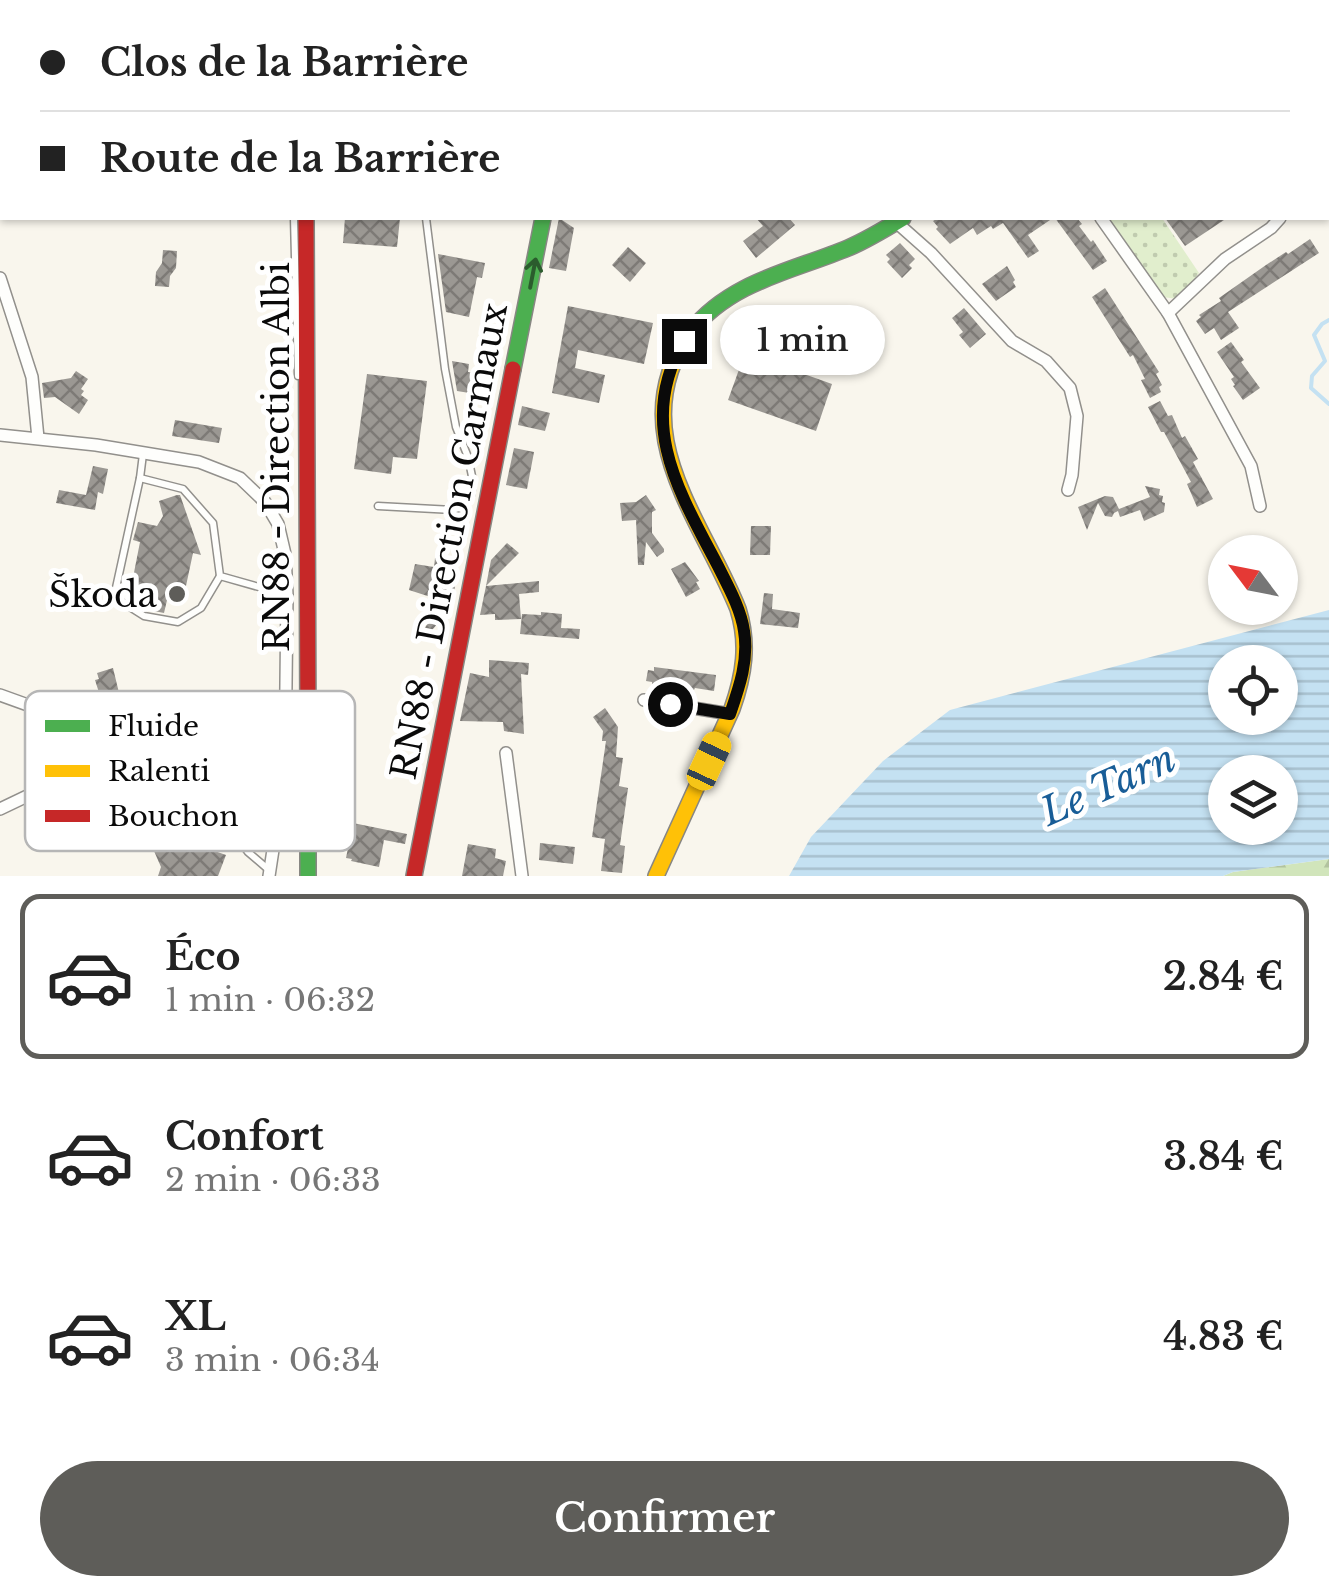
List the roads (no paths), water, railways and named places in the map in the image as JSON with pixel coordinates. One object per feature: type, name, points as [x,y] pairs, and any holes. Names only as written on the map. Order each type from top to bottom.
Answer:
[{"type":"main road","name":"RN88 - Direction Albi","points":[[306,220],[307,691]]},
{"type":"main road","name":"RN88 - Direction Carmaux","points":[[414,876],[544,220]]},
{"type":"main road","points":[[656,876],[730,714],[741,682],[745,650],[744,628],[729,589],[677,488],[666,448],[665,386],[673,359],[704,315],[733,293],[767,275],[852,246],[900,220]]},
{"type":"main road","name":"RN88 - Direction Albi","points":[[308,851],[308,876]]},
{"type":"street","points":[[900,220],[1012,341],[1046,361],[1070,388],[1077,416],[1068,490]]},
{"type":"street","points":[[1102,220],[1168,313],[1250,466],[1260,506]]},
{"type":"street","points":[[1168,313],[1224,259],[1278,220]]},
{"type":"street","points":[[0,278],[6,313],[32,377],[38,438]]},
{"type":"street","points":[[0,435],[200,462],[240,478],[265,502],[278,524],[285,554],[286,691]]},
{"type":"street","points":[[0,695],[25,704]]},
{"type":"street","points":[[644,700],[730,714]]},
{"type":"street","points":[[506,753],[522,876]]},
{"type":"street","points":[[0,809],[25,797]]},
{"type":"lane","points":[[294,220],[296,347],[306,512]]},
{"type":"lane","points":[[378,506],[453,510],[462,507],[471,495],[473,481],[456,428],[446,369],[426,220]]},
{"type":"lane","points":[[140,478],[183,488],[213,522],[220,576],[201,608],[178,622],[144,616],[114,597],[143,454]]},
{"type":"lane","points":[[220,576],[286,595]]},
{"type":"lane","points":[[248,852],[269,873]]},
{"type":"water","name":"Le Tarn","points":[[1329,610],[1329,859],[1223,876],[789,876],[811,837],[883,761],[950,710],[1272,625],[1298,625],[1298,618]]},
{"type":"waterway","points":[[1329,320],[1314,335],[1325,361],[1312,376],[1311,388],[1329,404]]},
{"type":"place","name":"Škoda","points":[[177,594]]}]
